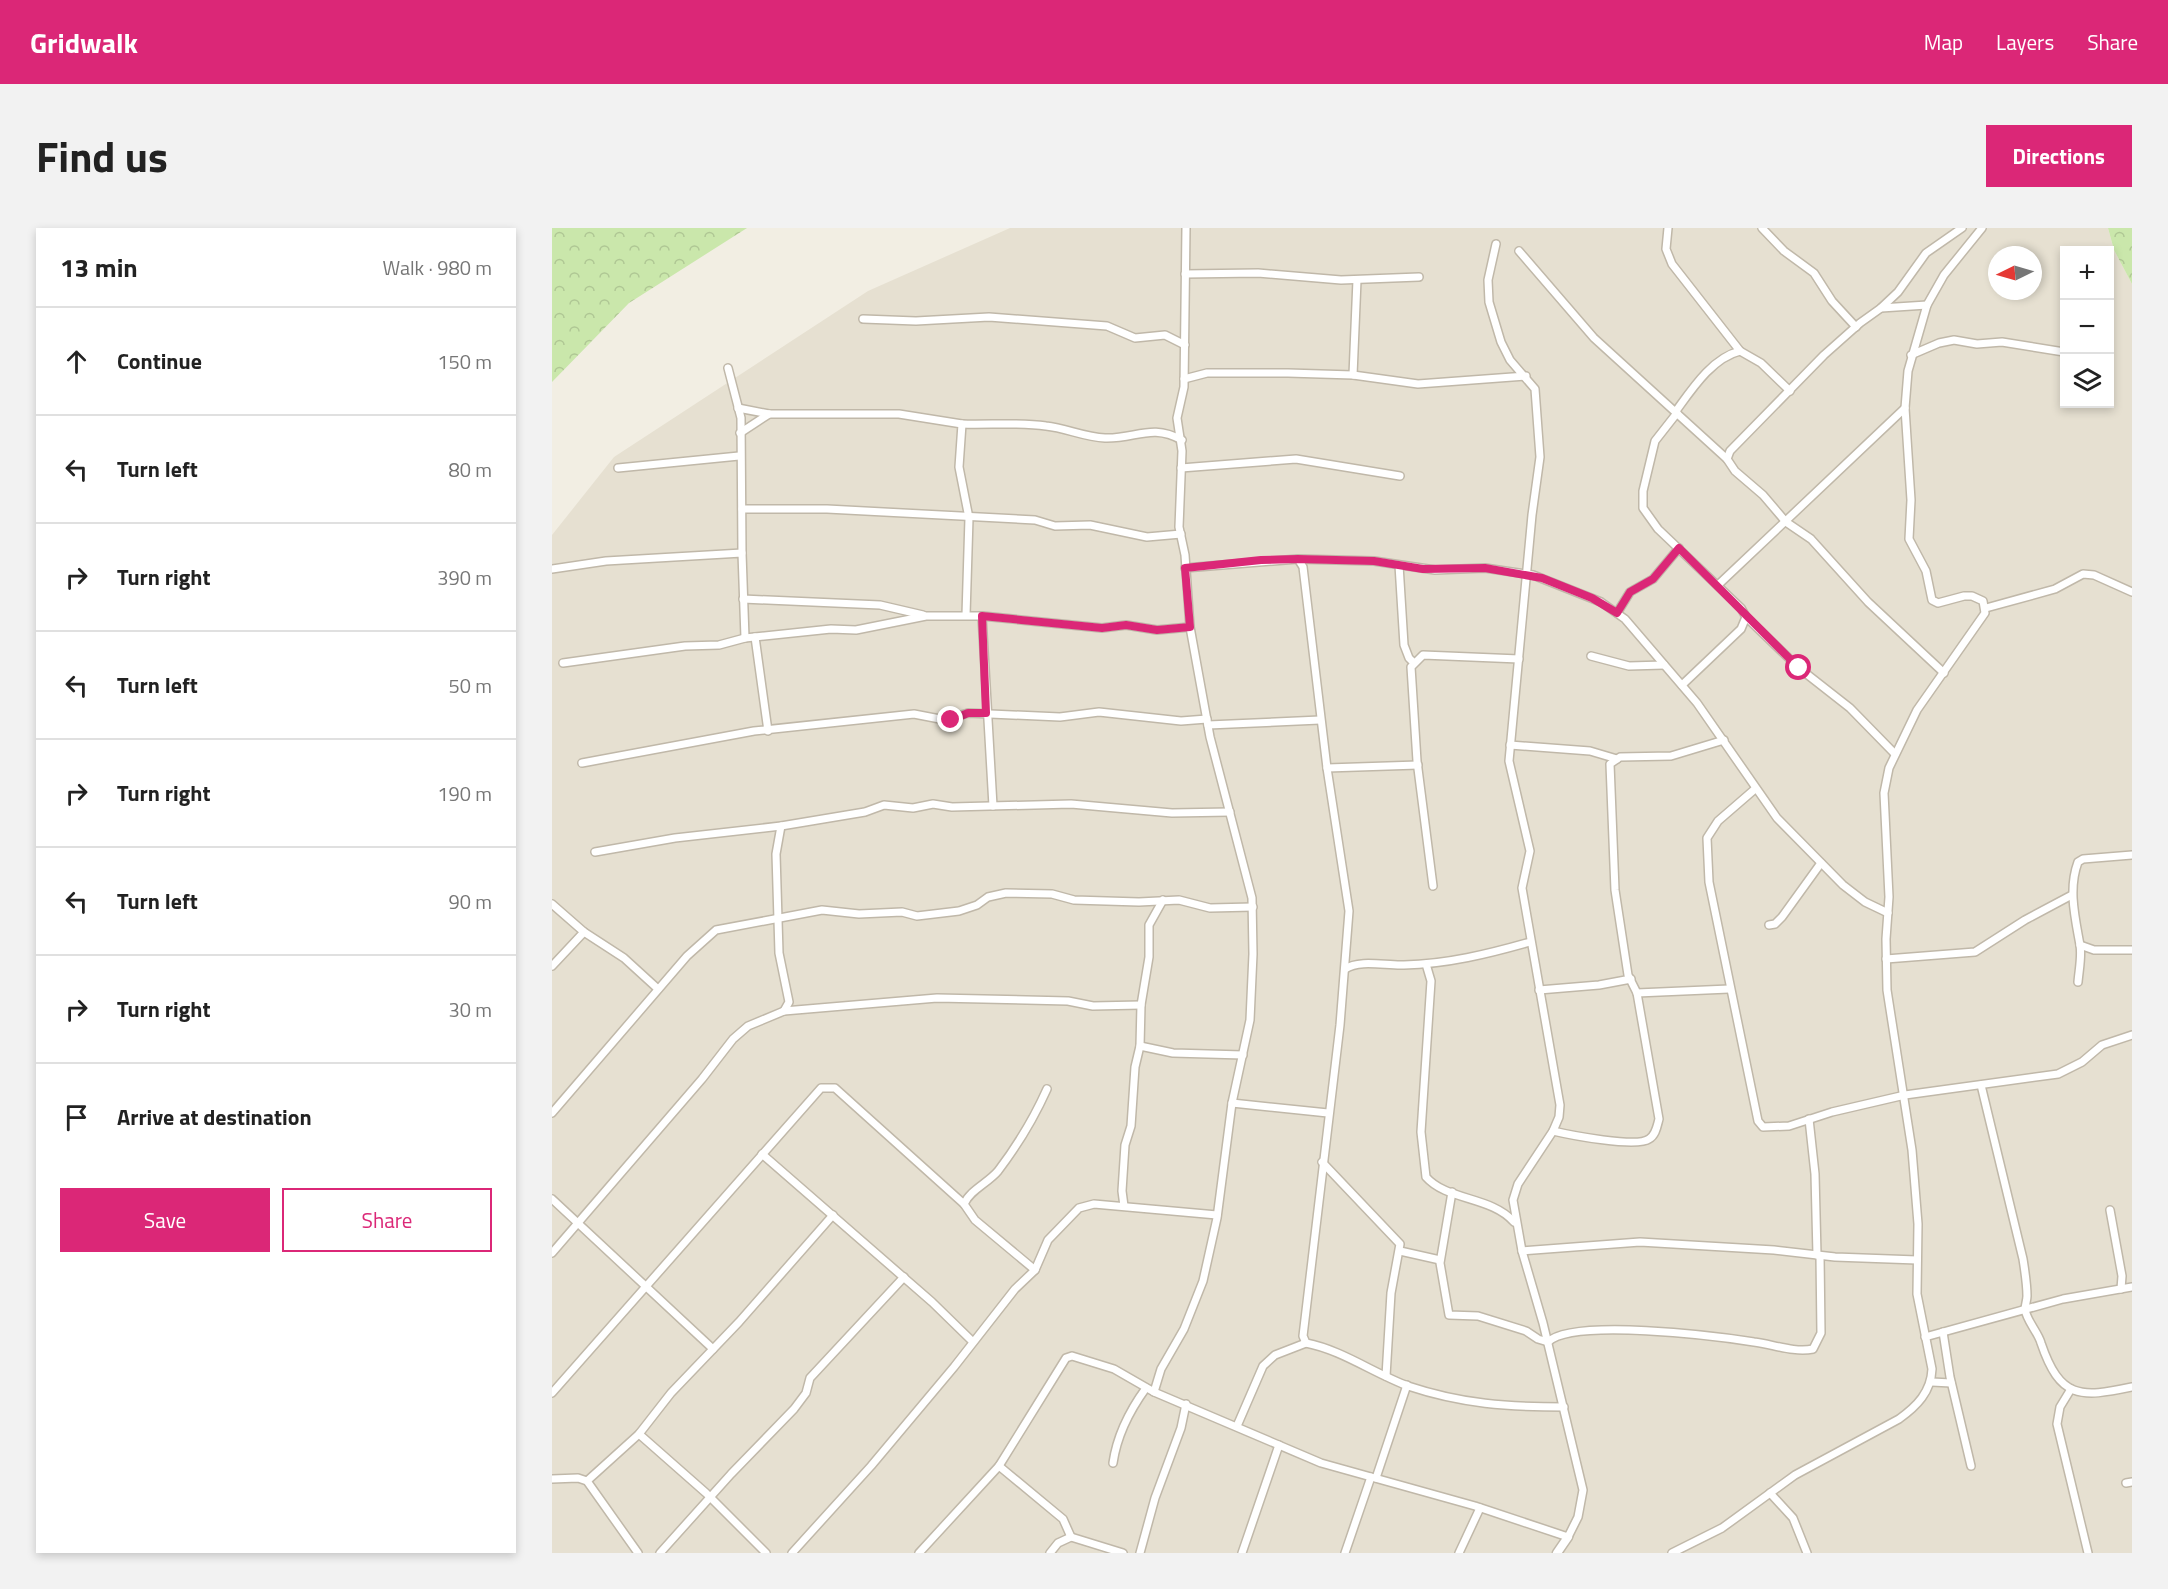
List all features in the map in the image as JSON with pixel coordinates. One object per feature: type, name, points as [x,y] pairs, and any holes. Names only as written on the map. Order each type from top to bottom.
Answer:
[{"type":"street","points":[[1154,1392],[1161,1369],[1184,1329],[1203,1281],[1217,1215],[1232,1103],[1250,1020],[1253,907],[1207,722],[1190,627],[1178,516],[1182,440],[1177,418],[1184,379],[1186,228]]},
{"type":"street","points":[[1668,228],[1666,249],[1672,264],[1740,351],[1761,363],[1790,391]]},
{"type":"street","points":[[1762,228],[1785,251],[1814,273],[1832,301],[1856,327]]},
{"type":"street","points":[[1727,459],[1730,450],[1790,391],[1856,327],[1898,292],[1926,253],[1962,228]]},
{"type":"street","points":[[1932,1379],[1917,1294],[1918,1224],[1905,1095],[1887,990],[1888,913],[1884,793],[1888,768],[1917,710],[1983,619],[1986,608],[1983,601],[1972,596],[1938,603],[1932,600],[1929,593],[1926,572],[1909,539],[1911,500],[1905,408],[1911,355],[1927,304],[1944,275],[1982,228]]},
{"type":"street","points":[[1496,244],[1488,280],[1489,302],[1501,342],[1510,360],[1526,376],[1537,395],[1536,423],[1540,457],[1509,761],[1530,851],[1522,888],[1530,942],[1559,1091],[1559,1117],[1553,1131],[1514,1192],[1514,1211],[1522,1251],[1548,1342],[1583,1490],[1577,1523],[1557,1553]]},
{"type":"street","points":[[1519,251],[1594,338],[1727,459],[1735,471],[1763,495],[1786,522],[1810,539],[1868,602],[1944,673]]},
{"type":"street","points":[[1185,274],[1258,273],[1357,280],[1419,277]]},
{"type":"street","points":[[1353,375],[1357,280]]},
{"type":"street","points":[[1881,308],[1927,304]]},
{"type":"street","points":[[863,319],[916,321],[989,317],[1107,326],[1135,338],[1165,335],[1185,345]]},
{"type":"street","points":[[1911,355],[1939,343],[1954,340],[1977,344],[2002,342],[2060,351]]},
{"type":"street","points":[[1740,351],[1726,355],[1717,362],[1689,392],[1655,441],[1642,501],[1645,515],[1799,668],[1850,708],[1895,754]]},
{"type":"street","points":[[728,368],[738,408],[740,433],[745,638]]},
{"type":"street","points":[[1184,379],[1207,373],[1353,375],[1418,384],[1526,376]]},
{"type":"street","points":[[738,408],[769,414],[899,414],[962,424],[1047,426],[1105,438],[1157,430],[1167,432],[1182,440]]},
{"type":"street","points":[[1718,585],[1905,408]]},
{"type":"street","points":[[740,433],[769,414]]},
{"type":"street","points":[[962,424],[958,467],[969,518],[966,615]]},
{"type":"street","points":[[618,468],[739,456]]},
{"type":"street","points":[[1181,468],[1296,459],[1400,476]]},
{"type":"street","points":[[742,509],[827,509],[1035,520],[1063,527],[1090,525],[1147,537],[1181,534]]},
{"type":"street","points":[[1617,613],[1630,592],[1653,579],[1679,548]]},
{"type":"street","points":[[552,568],[606,561],[742,553]]},
{"type":"street","points":[[1185,568],[1261,560],[1298,559],[1348,559],[1435,570],[1485,568],[1527,573],[1592,598],[1617,613],[1682,685],[1724,740],[1755,789],[1777,818],[1821,863],[1865,902],[1888,913]]},
{"type":"street","points":[[1298,559],[1303,567],[1320,720],[1348,900],[1345,969],[1303,1336],[1306,1342]]},
{"type":"street","points":[[1303,567],[1309,560]]},
{"type":"street","points":[[1399,565],[1404,645],[1408,658],[1413,662]]},
{"type":"street","points":[[1986,608],[2055,589],[2084,574],[2094,575],[2132,592]]},
{"type":"street","points":[[744,599],[880,605],[926,616]]},
{"type":"street","points":[[563,663],[685,646],[719,645],[745,638],[831,629],[856,630],[926,616],[982,616],[1102,628],[1126,625],[1157,630],[1190,627]]},
{"type":"street","points":[[982,616],[993,806]]},
{"type":"street","points":[[1682,685],[1741,628],[1746,617]]},
{"type":"street","points":[[755,637],[768,731]]},
{"type":"street","points":[[1433,886],[1418,765],[1411,675],[1413,662],[1423,655],[1519,659]]},
{"type":"street","points":[[1592,656],[1629,666],[1664,665]]},
{"type":"street","points":[[582,764],[732,735],[914,714],[945,720],[968,713],[1060,717],[1100,712],[1207,722],[1320,720]]},
{"type":"street","points":[[1553,1131],[1630,1143],[1649,1140],[1654,1134],[1659,1119],[1637,993],[1631,979],[1615,890],[1609,768],[1612,760],[1671,756],[1724,740]]},
{"type":"street","points":[[1510,745],[1590,751],[1617,759]]},
{"type":"street","points":[[1327,768],[1418,765]]},
{"type":"street","points":[[1755,789],[1718,821],[1707,838],[1709,882],[1720,926],[1729,989],[1760,1124],[1766,1128],[1775,1128],[1905,1095],[2058,1074],[2082,1062],[2102,1045],[2132,1035]]},
{"type":"street","points":[[595,852],[675,838],[781,826],[869,812],[884,804],[913,808],[933,804],[952,807],[1071,804],[1172,813],[1230,812]]},
{"type":"street","points":[[781,826],[776,854],[780,953],[789,998],[784,1011]]},
{"type":"street","points":[[2078,982],[2080,945],[2076,913],[2070,896],[2078,862],[2083,859],[2132,855]]},
{"type":"street","points":[[1769,925],[1775,924],[1782,917],[1821,863]]},
{"type":"street","points":[[552,1113],[658,989],[711,933],[822,910],[859,914],[902,912],[926,915],[959,911],[977,905],[988,897],[1006,893],[1052,894],[1074,900],[1179,900],[1210,908],[1253,907]]},
{"type":"street","points":[[1886,959],[1975,952],[2025,920],[2070,896]]},
{"type":"street","points":[[1124,1206],[1122,1191],[1125,1145],[1131,1126],[1135,1067],[1140,1046],[1141,1005],[1149,957],[1149,925],[1163,900]]},
{"type":"street","points":[[552,904],[584,932],[624,957],[658,989]]},
{"type":"street","points":[[552,966],[584,932]]},
{"type":"street","points":[[1345,969],[1352,964],[1454,962],[1530,942]]},
{"type":"street","points":[[2080,945],[2094,950],[2132,950]]},
{"type":"street","points":[[1346,958],[1352,964]]},
{"type":"street","points":[[1426,964],[1431,981],[1423,1069],[1421,1132],[1425,1171],[1430,1181],[1505,1212],[1516,1224]]},
{"type":"street","points":[[1539,990],[1599,985],[1631,979]]},
{"type":"street","points":[[1637,993],[1729,989]]},
{"type":"street","points":[[552,1253],[698,1084],[733,1039],[748,1026],[784,1011],[937,998],[1068,1001],[1094,1006],[1141,1005]]},
{"type":"street","points":[[1140,1046],[1173,1053],[1243,1055]]},
{"type":"street","points":[[1981,1084],[2023,1259],[2027,1284],[2025,1309],[2050,1368],[2071,1389],[2093,1395],[2132,1387]]},
{"type":"street","points":[[552,1393],[821,1088],[830,1086],[964,1204],[975,1220],[1035,1270]]},
{"type":"street","points":[[964,1204],[970,1195],[998,1171],[1031,1123],[1047,1089]]},
{"type":"street","points":[[1232,1103],[1328,1113]]},
{"type":"street","points":[[1452,1192],[1440,1260],[1449,1316],[1478,1316],[1526,1330],[1538,1339],[1548,1342],[1564,1333],[1642,1330],[1755,1342],[1804,1350],[1813,1349],[1821,1333],[1815,1174],[1809,1119]]},
{"type":"street","points":[[762,1154],[904,1277],[972,1341]]},
{"type":"street","points":[[1322,1162],[1398,1239],[1400,1251],[1391,1293],[1386,1376]]},
{"type":"street","points":[[552,1199],[713,1349]]},
{"type":"street","points":[[792,1553],[871,1466],[954,1367],[972,1341],[1035,1270],[1048,1240],[1079,1208],[1094,1204],[1217,1215]]},
{"type":"street","points":[[2110,1210],[2122,1276],[2121,1288]]},
{"type":"street","points":[[1505,1212],[1514,1211]]},
{"type":"street","points":[[587,1481],[639,1434],[671,1393],[832,1215]]},
{"type":"street","points":[[1522,1251],[1640,1242],[1917,1260]]},
{"type":"street","points":[[1400,1251],[1440,1260]]},
{"type":"street","points":[[660,1553],[730,1474],[794,1408],[806,1393],[810,1378],[904,1277]]},
{"type":"street","points":[[1925,1337],[2025,1309],[2132,1287]]},
{"type":"street","points":[[1943,1332],[1947,1365],[1971,1466]]},
{"type":"street","points":[[1237,1426],[1263,1366],[1275,1355],[1306,1342],[1318,1345],[1407,1385],[1467,1402],[1513,1407],[1564,1407]]},
{"type":"street","points":[[919,1553],[999,1466],[1066,1358],[1072,1356],[1128,1375],[1154,1392],[1321,1463],[1480,1508],[1568,1537]]},
{"type":"street","points":[[1672,1553],[1722,1528],[1795,1475],[1899,1419],[1913,1409],[1932,1379],[1947,1365]]},
{"type":"street","points":[[1932,1379],[1951,1383]]},
{"type":"street","points":[[1345,1553],[1407,1385]]},
{"type":"street","points":[[1113,1463],[1115,1450],[1132,1407],[1146,1388]]},
{"type":"street","points":[[2071,1389],[2060,1407],[2057,1424],[2088,1553]]},
{"type":"street","points":[[1140,1553],[1155,1498],[1178,1436],[1186,1404]]},
{"type":"street","points":[[639,1434],[711,1498],[766,1553]]},
{"type":"street","points":[[1242,1553],[1279,1445]]},
{"type":"street","points":[[999,1466],[1064,1519],[1071,1538]]},
{"type":"street","points":[[552,1479],[578,1478],[587,1481],[638,1553]]},
{"type":"street","points":[[1770,1493],[1794,1518],[1807,1553]]},
{"type":"street","points":[[1459,1553],[1480,1508]]},
{"type":"street","points":[[1050,1553],[1058,1543],[1071,1538],[1123,1553]]},
{"type":"shaded area","points":[[1010,228],[2108,228],[2113,246],[2060,246],[2060,408],[2114,408],[2114,250],[2132,284],[2132,1553],[552,1553],[552,535],[614,457],[868,291]]},
{"type":"green space","points":[[552,228],[747,228],[629,303],[552,382]]},
{"type":"green space","points":[[2108,228],[2132,228],[2132,284],[2114,246]]},
{"type":"route","points":[[951,720],[968,713],[986,713],[982,616],[1102,628],[1126,625],[1157,630],[1190,627],[1185,590],[1185,568],[1261,560],[1348,559],[1435,570],[1485,568],[1527,573],[1601,602],[1617,613],[1630,592],[1639,584],[1653,579],[1679,548],[1799,668]]}]
